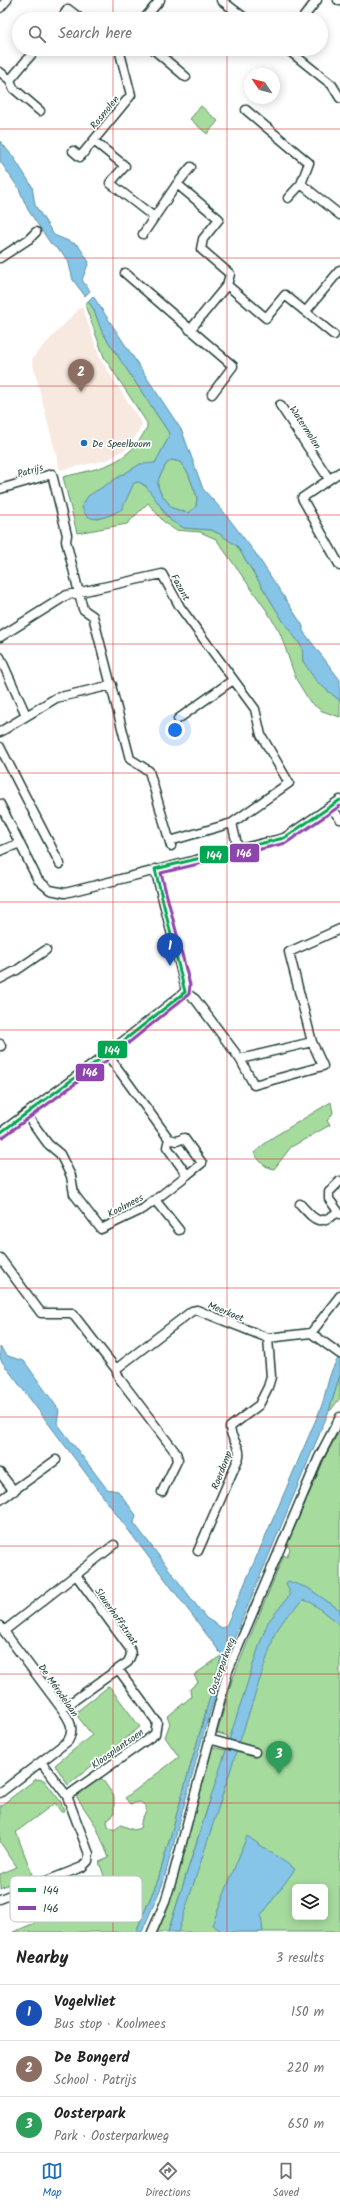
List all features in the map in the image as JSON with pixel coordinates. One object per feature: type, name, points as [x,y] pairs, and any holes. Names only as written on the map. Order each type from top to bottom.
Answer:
[{"type":"street","points":[[0,8],[6,0]]},
{"type":"street","points":[[150,12],[160,0]]},
{"type":"street","points":[[221,0],[237,12]]},
{"type":"street","points":[[308,12],[317,0]]},
{"type":"street","points":[[10,80],[30,56]]},
{"type":"street","name":"Rosmolen","points":[[72,151],[80,157],[131,95],[122,56]]},
{"type":"street","points":[[161,56],[186,77]]},
{"type":"street","points":[[295,56],[332,86],[340,98]]},
{"type":"street","points":[[0,72],[10,80],[13,88],[40,112]]},
{"type":"street","points":[[246,110],[309,163],[301,184],[288,198]]},
{"type":"street","name":"Rosmolen","points":[[94,141],[124,166],[110,183],[154,217]]},
{"type":"street","points":[[143,234],[177,184],[191,167]]},
{"type":"street","points":[[177,184],[219,218],[203,239],[201,249],[230,274],[227,285],[190,330]]},
{"type":"street","points":[[301,184],[340,215]]},
{"type":"street","points":[[0,258],[29,240],[36,232]]},
{"type":"street","points":[[306,311],[340,270]]},
{"type":"street","points":[[125,273],[233,366],[212,394]]},
{"type":"street","points":[[227,285],[266,318],[285,294],[334,335]]},
{"type":"street","name":"Watermolen","points":[[280,405],[329,479]]},
{"type":"street","points":[[340,472],[302,498],[340,566]]},
{"type":"street","name":"Patrijs","points":[[0,489],[52,474],[66,535]]},
{"type":"street","name":"Fazant","points":[[0,637],[67,594],[79,592],[162,574],[180,607],[255,709],[261,735],[289,783],[232,823],[170,843],[148,771],[130,759],[93,616],[83,609],[79,592],[66,541],[66,535]]},
{"type":"street","points":[[0,657],[26,715]]},
{"type":"street","points":[[178,719],[233,680]]},
{"type":"street","points":[[0,732],[56,698],[112,685]]},
{"type":"street","points":[[0,747],[60,864]]},
{"type":"street","points":[[0,804],[38,880],[50,890],[65,893],[155,869],[284,838],[340,800]]},
{"type":"street","points":[[331,806],[340,819]]},
{"type":"street","points":[[232,823],[238,849]]},
{"type":"street","points":[[0,851],[20,842]]},
{"type":"street","points":[[155,869],[185,986],[185,992]]},
{"type":"street","points":[[185,992],[195,999],[240,1059],[254,1085],[323,1066],[312,1042],[289,952],[340,929]]},
{"type":"street","points":[[0,978],[17,970],[46,950]]},
{"type":"street","points":[[0,1133],[106,1054],[185,992]]},
{"type":"street","points":[[240,1059],[312,1042]]},
{"type":"street","points":[[106,1054],[169,1139],[167,1147],[187,1175]]},
{"type":"street","name":"Koolmees","points":[[26,1114],[48,1144],[60,1154],[71,1176],[74,1194],[101,1229],[143,1209],[202,1163],[184,1138],[177,1141],[169,1139]]},
{"type":"street","points":[[300,1204],[314,1218],[320,1221],[326,1220],[339,1213],[329,1199],[329,1192],[340,1181]]},
{"type":"street","name":"Koolmees","points":[[155,1200],[178,1230]]},
{"type":"street","points":[[0,1258],[41,1313],[72,1313],[116,1369],[119,1378],[176,1453],[178,1459],[162,1492]]},
{"type":"street","points":[[339,1354],[311,1333],[340,1296]]},
{"type":"street","name":"Meerkoet","points":[[116,1369],[192,1311],[197,1310],[268,1338],[311,1333]]},
{"type":"street","name":"Roerdomp","points":[[198,1551],[239,1457],[240,1450],[230,1433],[230,1427],[259,1405],[271,1377],[268,1338]]},
{"type":"street","name":"Oosterparkweg","points":[[152,1932],[165,1902],[228,1671],[319,1456],[340,1417]]},
{"type":"street","points":[[0,1500],[56,1460]]},
{"type":"street","points":[[0,1473],[14,1491]]},
{"type":"street","points":[[2,1628],[76,1575],[114,1545]]},
{"type":"street","name":"Slauerhoffstraat","points":[[62,1709],[128,1662],[131,1655],[130,1649],[76,1575]]},
{"type":"street","name":"De Mérodelaan","points":[[0,1792],[68,1741],[72,1733],[72,1724],[62,1709],[2,1628]]},
{"type":"street","name":"Kloosplantsoen","points":[[67,1796],[155,1734],[157,1722],[118,1669]]},
{"type":"street","points":[[209,1739],[255,1752]]},
{"type":"street","points":[[41,1762],[67,1796],[89,1854],[88,1861],[82,1868],[61,1876]]},
{"type":"street","points":[[0,1899],[10,1895]]},
{"type":"shaded area","points":[[80,308],[83,308],[100,359],[142,424],[130,446],[107,460],[60,470],[32,361],[33,357]]},
{"type":"green space","points":[[201,106],[218,121],[207,134],[190,119]]},
{"type":"green space","points":[[88,301],[94,310],[102,332],[169,433],[169,437],[155,463],[83,502],[83,510],[97,519],[113,514],[134,483],[138,481],[153,492],[165,515],[184,528],[211,530],[224,536],[237,546],[285,624],[303,647],[303,661],[329,691],[340,701],[340,717],[322,711],[310,702],[296,679],[280,633],[267,611],[216,539],[200,532],[175,530],[163,521],[148,503],[127,524],[77,533],[63,477],[89,471],[112,463],[131,450],[140,440],[147,427],[147,423],[104,357],[85,305]]},
{"type":"green space","points":[[172,460],[180,462],[188,473],[197,497],[196,507],[187,513],[172,508],[158,487],[159,478],[162,472],[167,464]]},
{"type":"green space","points":[[331,1102],[333,1113],[327,1121],[330,1125],[291,1147],[274,1169],[260,1161],[254,1153],[270,1139]]},
{"type":"green space","points":[[340,1375],[340,1398],[329,1411]]},
{"type":"green space","points":[[340,1430],[340,1932],[174,1932],[210,1800],[168,1932],[155,1932],[175,1885],[212,1747],[224,1750],[228,1736],[217,1733],[232,1680],[284,1555],[287,1557],[290,1549],[287,1545],[326,1455]]},
{"type":"green space","points":[[222,1655],[158,1880],[142,1918],[142,1876],[104,1876],[99,1862],[109,1858],[96,1826],[76,1796],[100,1776],[114,1796],[114,1814],[107,1820],[108,1826],[114,1830],[121,1825],[134,1830],[140,1828],[142,1818],[146,1812],[146,1806],[140,1802],[130,1804],[125,1798],[179,1757],[165,1737],[170,1723],[167,1717],[191,1697],[190,1689],[198,1682],[194,1675]]},
{"type":"green space","points":[[109,1686],[140,1727],[68,1785],[55,1765],[92,1735],[75,1713]]},
{"type":"green space","points":[[36,1779],[44,1780],[61,1802],[64,1812],[61,1812],[55,1803],[16,1832],[32,1874],[27,1876],[10,1876],[10,1884],[0,1888],[0,1874],[17,1867],[0,1842],[0,1806]]},
{"type":"green space","points":[[37,1922],[140,1922],[136,1932],[13,1932]]},
{"type":"water","points":[[0,141],[14,158],[32,186],[35,205],[54,235],[78,245],[89,262],[82,280],[90,291],[85,296],[73,280],[68,260],[51,244],[28,210],[19,189],[0,161]]},
{"type":"water","points":[[93,296],[182,431],[203,489],[223,511],[256,554],[303,626],[303,631],[340,680],[340,701],[316,681],[303,661],[302,647],[285,624],[237,546],[211,530],[184,528],[171,521],[145,485],[138,482],[134,483],[122,509],[111,515],[99,518],[88,517],[84,513],[82,506],[88,496],[140,464],[155,463],[169,437],[169,433],[102,332],[94,310],[88,301]],"holes":[[[172,460],[180,462],[188,473],[197,497],[196,507],[188,513],[172,508],[158,487],[159,478],[167,463]]]},
{"type":"water","points":[[0,1347],[8,1356],[24,1361],[59,1410],[57,1423],[107,1489],[118,1491],[136,1515],[134,1523],[206,1618],[222,1628],[226,1626],[320,1410],[330,1375],[340,1356],[340,1375],[329,1411],[226,1658],[203,1735],[163,1883],[142,1932],[136,1932],[140,1922],[142,1922],[142,1918],[158,1880],[222,1655],[0,1359]]},
{"type":"water","points":[[288,1581],[308,1588],[340,1610],[340,1625],[312,1603],[304,1600],[286,1617],[275,1633],[178,1932],[168,1932],[260,1643],[268,1622],[289,1596],[289,1590],[286,1583]]},
{"type":"water","points":[[247,1836],[295,1869],[261,1916],[263,1932],[223,1932],[212,1925]]},
{"type":"transit line","name":"144","points":[[0,1133],[107,1054],[185,992],[155,869],[284,838],[340,800]]},
{"type":"transit line","name":"146","points":[[3,1137],[110,1058],[189,994],[190,985],[161,873],[286,843],[340,806]]},
{"type":"place","name":"De Bongerd","points":[[81,392]]},
{"type":"place","name":"De Speelboom","points":[[84,443]]},
{"type":"place","name":"Vogelvliet","points":[[170,966]]},
{"type":"place","name":"Oosterpark","points":[[279,1774]]}]
